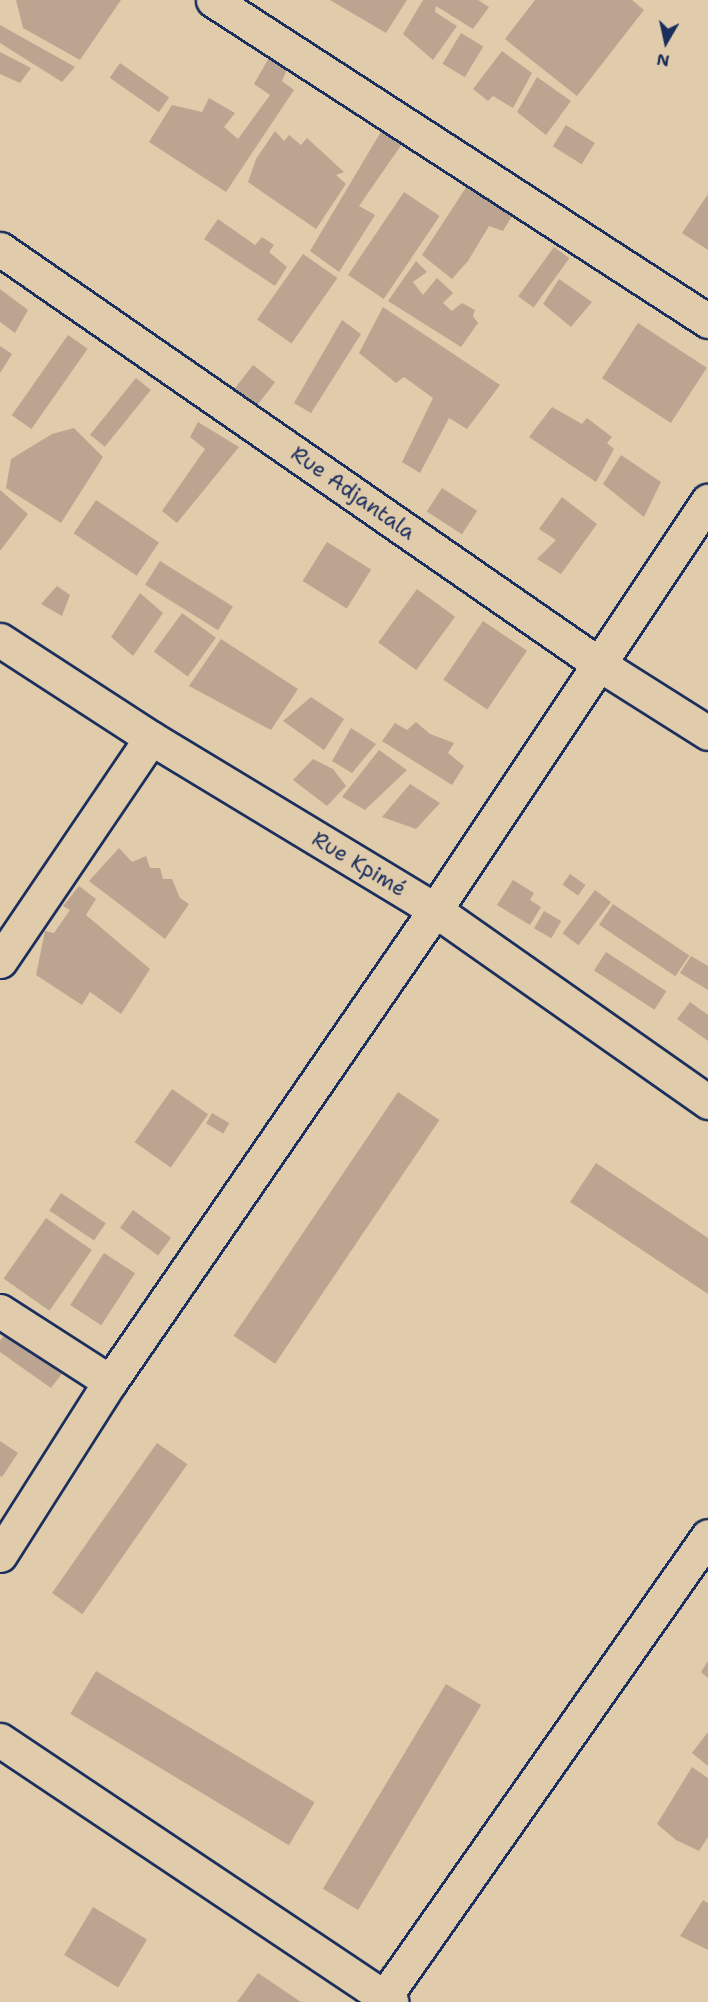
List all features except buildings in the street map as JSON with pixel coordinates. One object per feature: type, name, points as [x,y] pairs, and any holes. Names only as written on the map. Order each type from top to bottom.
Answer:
[{"type":"street","points":[[213,0],[708,321]]},
{"type":"street","name":"Rue Adjantala","points":[[0,249],[599,664],[708,734]]},
{"type":"street","points":[[0,1555],[110,1382],[435,910],[708,501]]},
{"type":"street","name":"Rue Kpimé","points":[[0,640],[151,738],[435,910],[708,1102]]},
{"type":"street","points":[[0,961],[151,738]]},
{"type":"street","points":[[0,1311],[110,1382]]},
{"type":"street","points":[[0,1740],[385,2000],[708,1536]]}]
